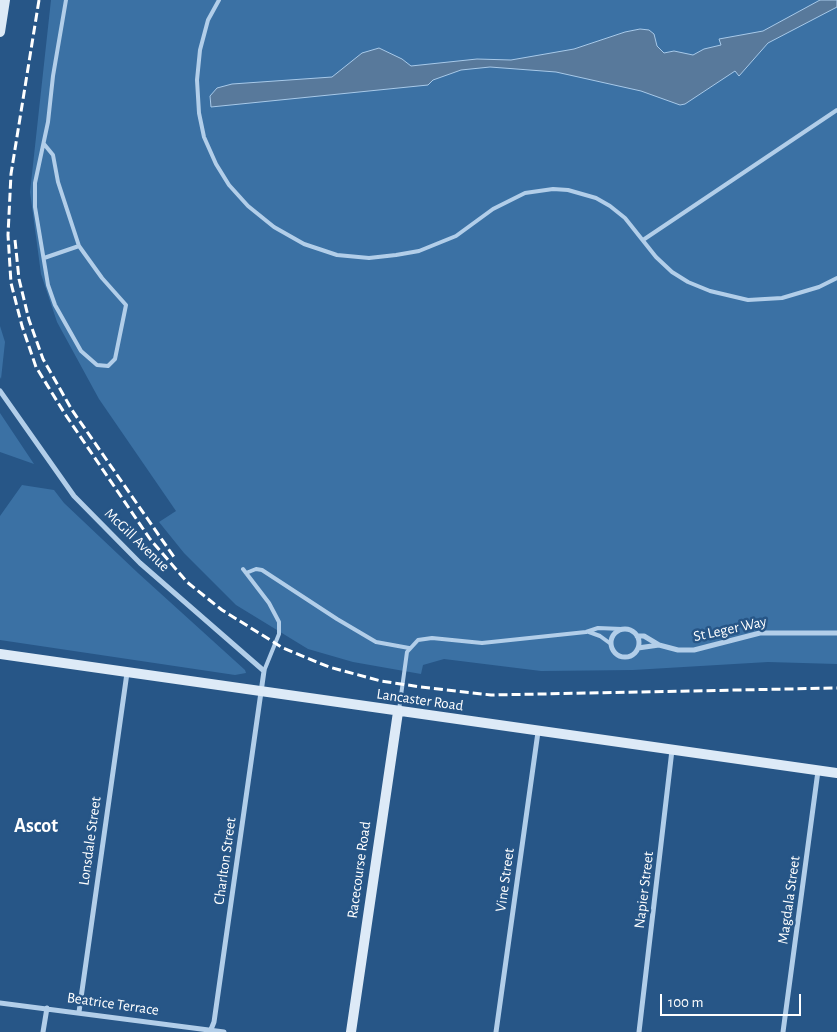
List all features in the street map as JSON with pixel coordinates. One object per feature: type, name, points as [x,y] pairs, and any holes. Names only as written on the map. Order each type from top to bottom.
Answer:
[{"type":"main road","points":[[0,32],[5,0]]},
{"type":"main road","name":"Lancaster Road","points":[[0,654],[262,693],[837,773]]},
{"type":"main road","name":"Racecourse Road","points":[[351,1032],[398,712]]},
{"type":"street","name":"McGill Avenue","points":[[0,392],[74,496],[140,563],[264,672]]},
{"type":"street","points":[[622,629],[630,630],[637,636],[638,648],[632,655],[623,657],[614,652],[611,644],[614,634],[622,629]]},
{"type":"street","name":"St Leger Way","points":[[637,636],[644,636],[659,645],[678,650],[694,650],[760,633],[837,633]]},
{"type":"street","name":"St Leger Way","points":[[638,648],[659,645]]},
{"type":"street","points":[[262,693],[264,672]]},
{"type":"street","name":"Lonsdale Street","points":[[78,1012],[127,673]]},
{"type":"street","name":"Charlton Street","points":[[210,1031],[214,1022],[262,693]]},
{"type":"street","name":"Vine Street","points":[[496,1032],[538,732]]},
{"type":"street","name":"Napier Street","points":[[639,1032],[672,750]]},
{"type":"street","name":"Magdala Street","points":[[783,1032],[818,771]]},
{"type":"street","name":"Beatrice Terrace","points":[[0,1003],[224,1032]]},
{"type":"street","points":[[43,1032],[47,1008]]},
{"type":"lane","points":[[44,144],[53,155],[58,182],[79,246],[102,278],[126,305],[115,359],[108,366],[97,365],[81,351],[67,330],[48,285],[34,191],[44,144],[66,0]]},
{"type":"lane","points":[[219,0],[208,20],[200,50],[197,80],[199,113],[204,137],[216,164],[229,185],[248,206],[274,227],[304,244],[337,255],[369,258],[419,251],[456,236],[510,199],[525,193],[554,189],[574,191],[596,198],[625,218],[656,258],[688,282],[730,297],[748,300],[782,298],[810,291],[837,278]]},
{"type":"lane","points":[[643,240],[837,110]]},
{"type":"lane","points":[[44,258],[79,246]]},
{"type":"lane","points":[[264,672],[280,634],[279,622],[269,603],[245,571],[256,569],[262,570],[376,642],[409,648]]},
{"type":"lane","points":[[398,712],[409,648],[415,642],[423,639],[482,643],[586,632],[609,627],[622,629]]},
{"type":"lane","points":[[586,632],[600,636],[611,644]]},
{"type":"shaded area","points":[[51,0],[837,0],[837,664],[768,662],[633,670],[541,671],[444,659],[423,665],[421,674],[353,662],[308,649],[236,605],[184,553],[159,522],[176,511],[99,399],[57,322],[41,274],[30,192]]},
{"type":"shaded area","points":[[820,0],[837,0],[837,7],[768,43],[739,76],[735,71],[685,104],[680,105],[641,91],[556,72],[490,67],[461,70],[433,80],[428,85],[211,107],[210,96],[217,88],[232,84],[332,77],[362,53],[379,48],[402,59],[411,66],[477,59],[511,60],[574,49],[640,29],[649,30],[654,34],[657,46],[664,53],[674,51],[693,55],[704,49],[721,45],[719,39],[763,31]]},
{"type":"shaded area","points":[[0,326],[5,342],[1,379],[0,377]]},
{"type":"shaded area","points":[[0,413],[34,464],[0,452]]},
{"type":"shaded area","points":[[22,485],[54,490],[64,503],[245,670],[246,673],[235,675],[0,640],[0,516]]},
{"type":"railway","points":[[39,0],[11,174],[8,235],[11,283],[22,326],[36,367],[65,414],[150,539],[187,582],[222,610],[283,648],[329,667],[381,681],[491,695],[837,688]]},
{"type":"railway","points":[[15,240],[19,279],[29,320],[43,359],[72,410],[174,557]]},
{"type":"district","name":"Ascot","points":[[36,826]]}]
